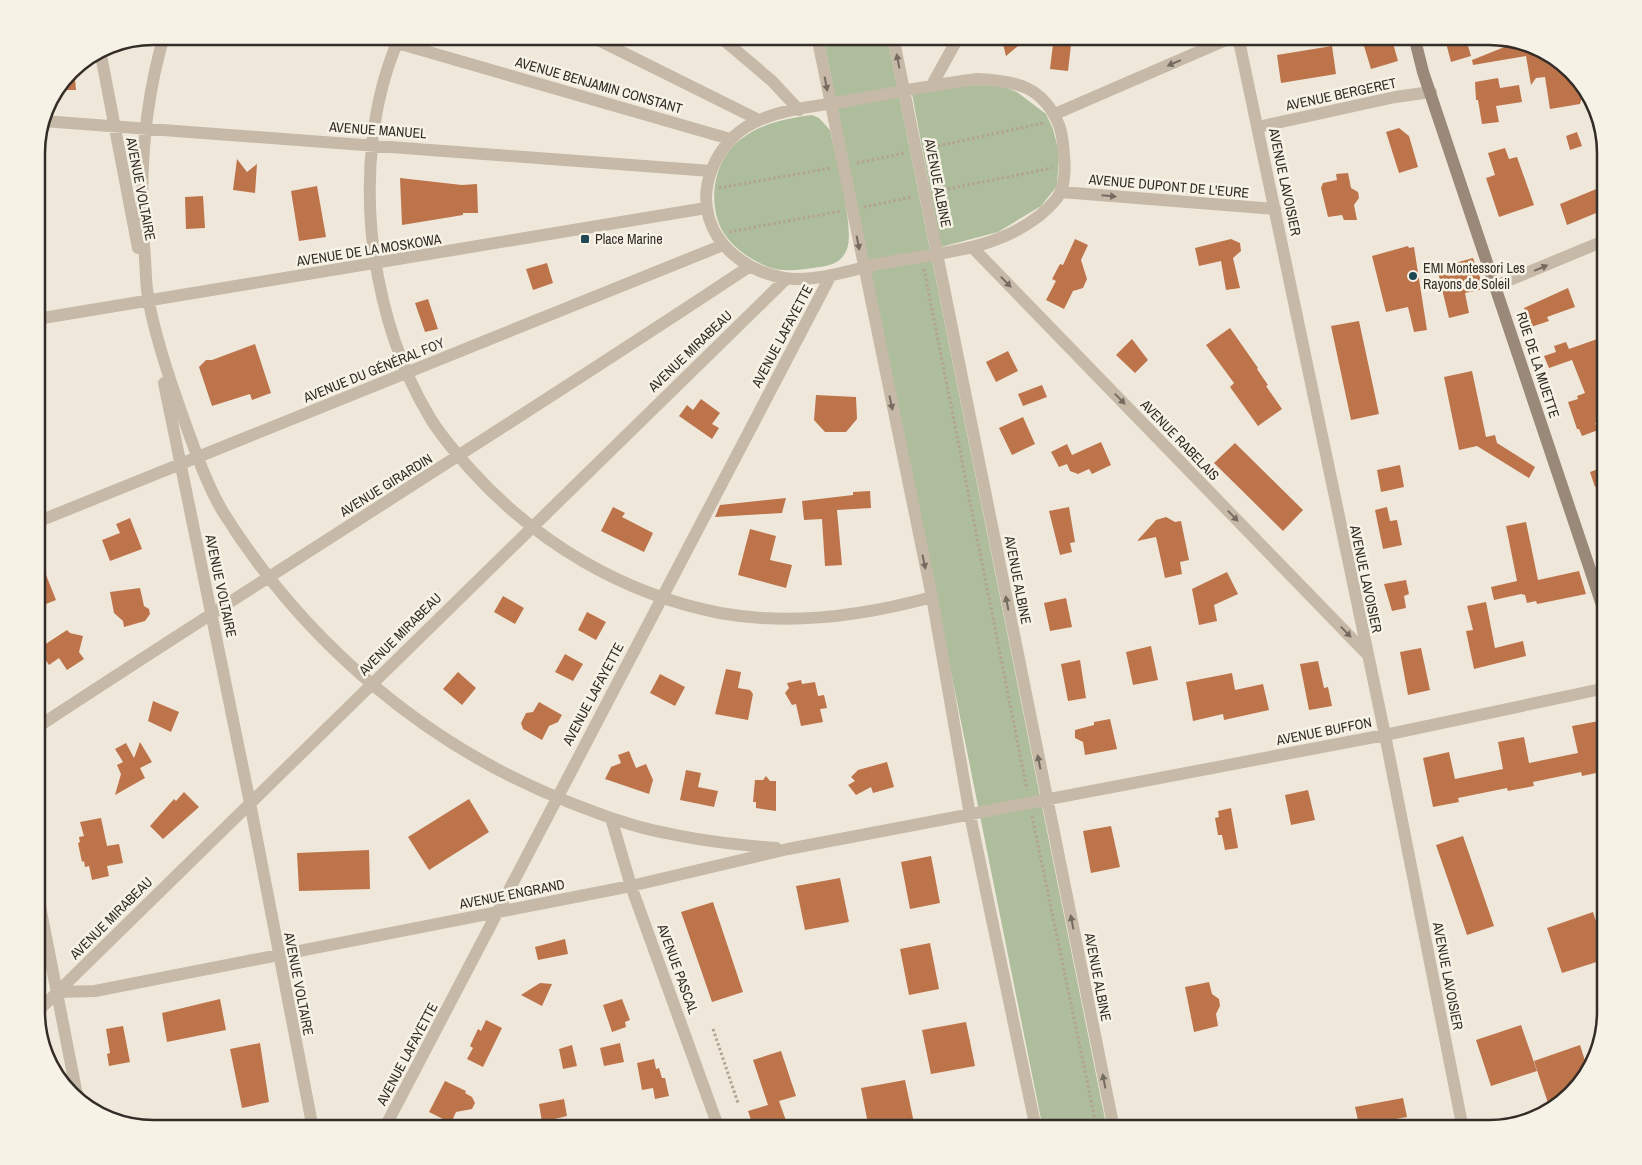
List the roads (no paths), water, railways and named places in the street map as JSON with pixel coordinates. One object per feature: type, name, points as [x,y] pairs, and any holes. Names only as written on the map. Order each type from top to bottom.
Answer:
[{"type":"street","points":[[162,45],[144,128],[142,213],[148,301],[168,378],[197,457],[222,510],[269,576],[317,633],[371,684],[411,717],[460,749],[512,778],[610,818],[664,833],[725,844],[788,849]]},
{"type":"street","points":[[397,45],[380,96],[372,145],[369,207],[376,264],[387,320],[407,373],[430,418],[460,457],[492,493],[572,556],[618,581],[661,598],[722,613],[784,619],[840,617],[891,608],[932,597]]},
{"type":"street","name":"AVENUE BENJAMIN CONSTANT","points":[[416,45],[730,139]]},
{"type":"street","points":[[608,45],[758,119]]},
{"type":"street","points":[[730,45],[772,81],[799,110]]},
{"type":"street","points":[[819,45],[862,267],[932,597],[970,816],[1034,1120]]},
{"type":"street","name":"AVENUE ALBINE","points":[[895,45],[1112,1120]]},
{"type":"street","points":[[932,85],[954,45]]},
{"type":"street","points":[[1056,117],[1216,45]]},
{"type":"street","name":"AVENUE LAVOISIER","points":[[1238,45],[1276,209],[1366,653],[1385,735],[1461,1120]]},
{"type":"street","name":"RUE DE LA MUETTE","points":[[1417,45],[1597,590]]},
{"type":"street","name":"AVENUE VOLTAIRE","points":[[101,58],[179,465],[250,803],[311,1120]]},
{"type":"street","points":[[978,79],[1005,80],[1028,87],[1046,101],[1056,117],[1062,134],[1064,166],[1060,192],[1048,208],[1019,231],[972,247],[862,267],[832,275],[786,278],[750,266],[712,228],[706,208],[706,190],[711,171],[730,139],[758,119],[799,110],[932,85],[978,79]]},
{"type":"street","name":"AVENUE BERGERET","points":[[1258,127],[1396,97],[1431,92]]},
{"type":"street","name":"AVENUE MANUEL","points":[[50,122],[711,171]]},
{"type":"street","name":"AVENUE DUPONT DE L'EURE","points":[[1060,192],[1276,209]]},
{"type":"street","name":"AVENUE DE LA MOSKOWA","points":[[45,318],[706,208]]},
{"type":"street","name":"AVENUE DU GÉNÉRAL FOY","points":[[45,518],[407,373],[723,239]]},
{"type":"street","points":[[1496,286],[1597,244]]},
{"type":"street","name":"AVENUE RABELAIS","points":[[972,247],[1366,653]]},
{"type":"street","name":"AVENUE GIRARDIN","points":[[45,722],[211,613],[460,457],[750,266]]},
{"type":"street","name":"AVENUE LAFAYETTE","points":[[389,1120],[499,912],[556,797],[832,275]]},
{"type":"street","name":"AVENUE MIRABEAU","points":[[45,1004],[786,278]]},
{"type":"street","name":"AVENUE BUFFON","points":[[1030,802],[1385,735],[1597,690]]},
{"type":"street","name":"AVENUE ENGRAND","points":[[58,992],[95,991],[632,886],[788,849],[970,816],[1030,802]]},
{"type":"street","name":"AVENUE PASCAL","points":[[610,818],[632,886],[716,1120]]},
{"type":"street","points":[[45,929],[76,1089]]},
{"type":"place","name":"Place Marine","points":[[585,239]]},
{"type":"place","name":"EMI Montessori Les Rayons de Soleil","points":[[1413,276]]}]
